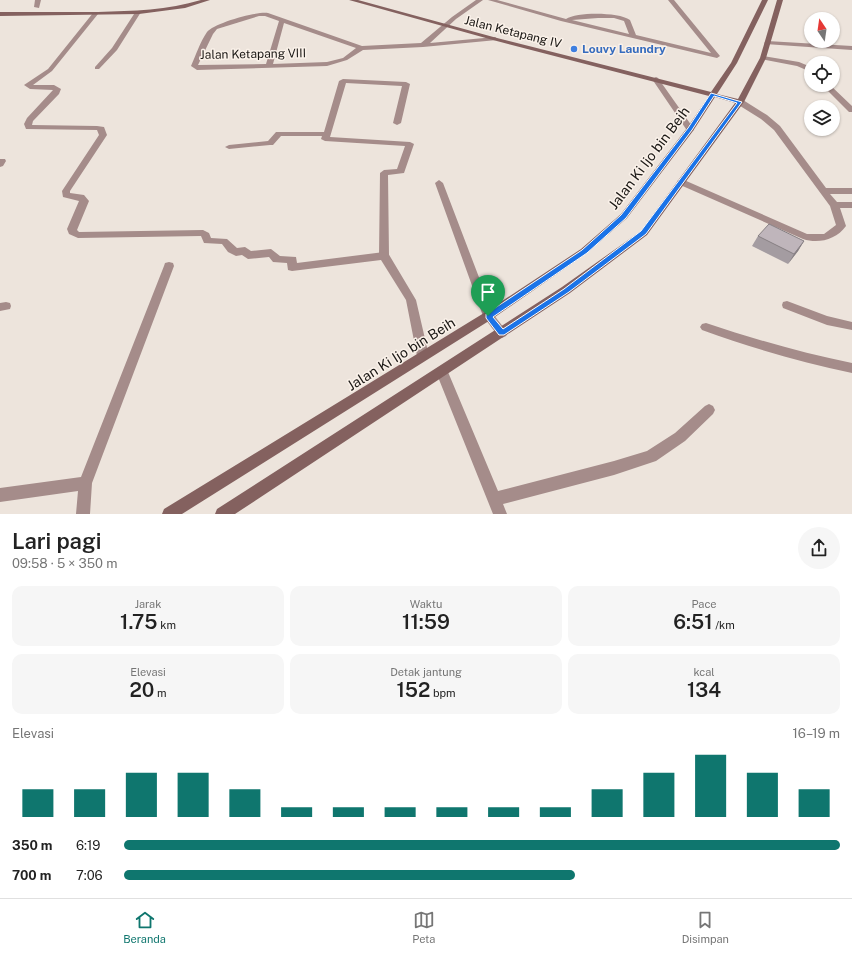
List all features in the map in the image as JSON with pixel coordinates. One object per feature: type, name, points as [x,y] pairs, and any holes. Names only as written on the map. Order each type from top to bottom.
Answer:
[{"type":"street","points":[[36,7],[38,0]]},
{"type":"street","points":[[0,14],[95,14],[138,12],[178,8],[207,0]]},
{"type":"street","name":"Jalan Ketapang IV","points":[[352,0],[495,39],[656,79],[740,102]]},
{"type":"street","points":[[423,45],[454,18],[480,0]]},
{"type":"street","points":[[491,0],[563,20],[717,56],[671,0]]},
{"type":"street","name":"Jalan Ki Ijo bin Beih","points":[[169,514],[488,316],[584,251],[624,216],[690,129],[734,63],[764,0]]},
{"type":"street","points":[[222,514],[502,333],[566,290],[644,233],[740,102],[763,58],[780,0]]},
{"type":"street","points":[[98,68],[114,49],[138,12]]},
{"type":"street","points":[[95,14],[50,70],[28,85],[54,87],[57,89],[56,92],[30,120],[28,124],[29,127],[97,128],[101,129],[102,131],[103,135],[66,191],[66,194],[69,196],[81,197],[84,201],[72,232],[78,235],[203,233],[206,235],[207,241],[224,241],[229,245],[231,250],[236,252],[245,251],[251,256],[271,253],[277,259],[292,260],[292,267],[384,256]]},
{"type":"street","name":"Jalan Ketapang VIII","points":[[361,48],[335,63],[197,68],[194,66],[210,33],[215,28],[260,14],[266,14],[361,48],[495,39]]},
{"type":"street","points":[[563,20],[584,17],[620,18],[628,22],[633,37]]},
{"type":"street","points":[[270,66],[282,20]]},
{"type":"street","points":[[767,43],[852,48]]},
{"type":"street","points":[[763,58],[799,64],[804,66]]},
{"type":"street","points":[[656,79],[690,129]]},
{"type":"street","points":[[397,123],[406,84],[343,81],[325,140],[410,144],[401,171],[384,173],[384,256],[411,300],[423,356]]},
{"type":"street","points":[[833,92],[852,110]]},
{"type":"street","points":[[681,182],[806,237],[820,238],[828,236],[841,226],[834,205],[777,128],[764,117],[740,102]]},
{"type":"street","points":[[229,147],[270,143],[279,134],[327,134]]},
{"type":"street","points":[[439,183],[488,316],[502,333]]},
{"type":"street","points":[[824,191],[852,191]]},
{"type":"street","points":[[834,205],[852,205]]},
{"type":"street","points":[[83,514],[85,482],[169,266]]},
{"type":"street","points":[[787,305],[843,326],[852,326]]},
{"type":"street","points":[[706,327],[733,337],[814,360],[852,368]]},
{"type":"street","points":[[442,372],[500,514]]},
{"type":"street","points":[[495,499],[614,468],[651,456],[680,437],[709,410]]},
{"type":"street","points":[[0,496],[85,482]]},
{"type":"building","points":[[769,224],[804,241],[794,254],[758,236]]},
{"type":"place","name":"Louvy Laundry","points":[[574,49]]},
{"type":"route","points":[[713,94],[740,102],[644,233],[566,290],[502,333],[488,316],[584,251],[624,216],[690,129],[713,94]]}]
